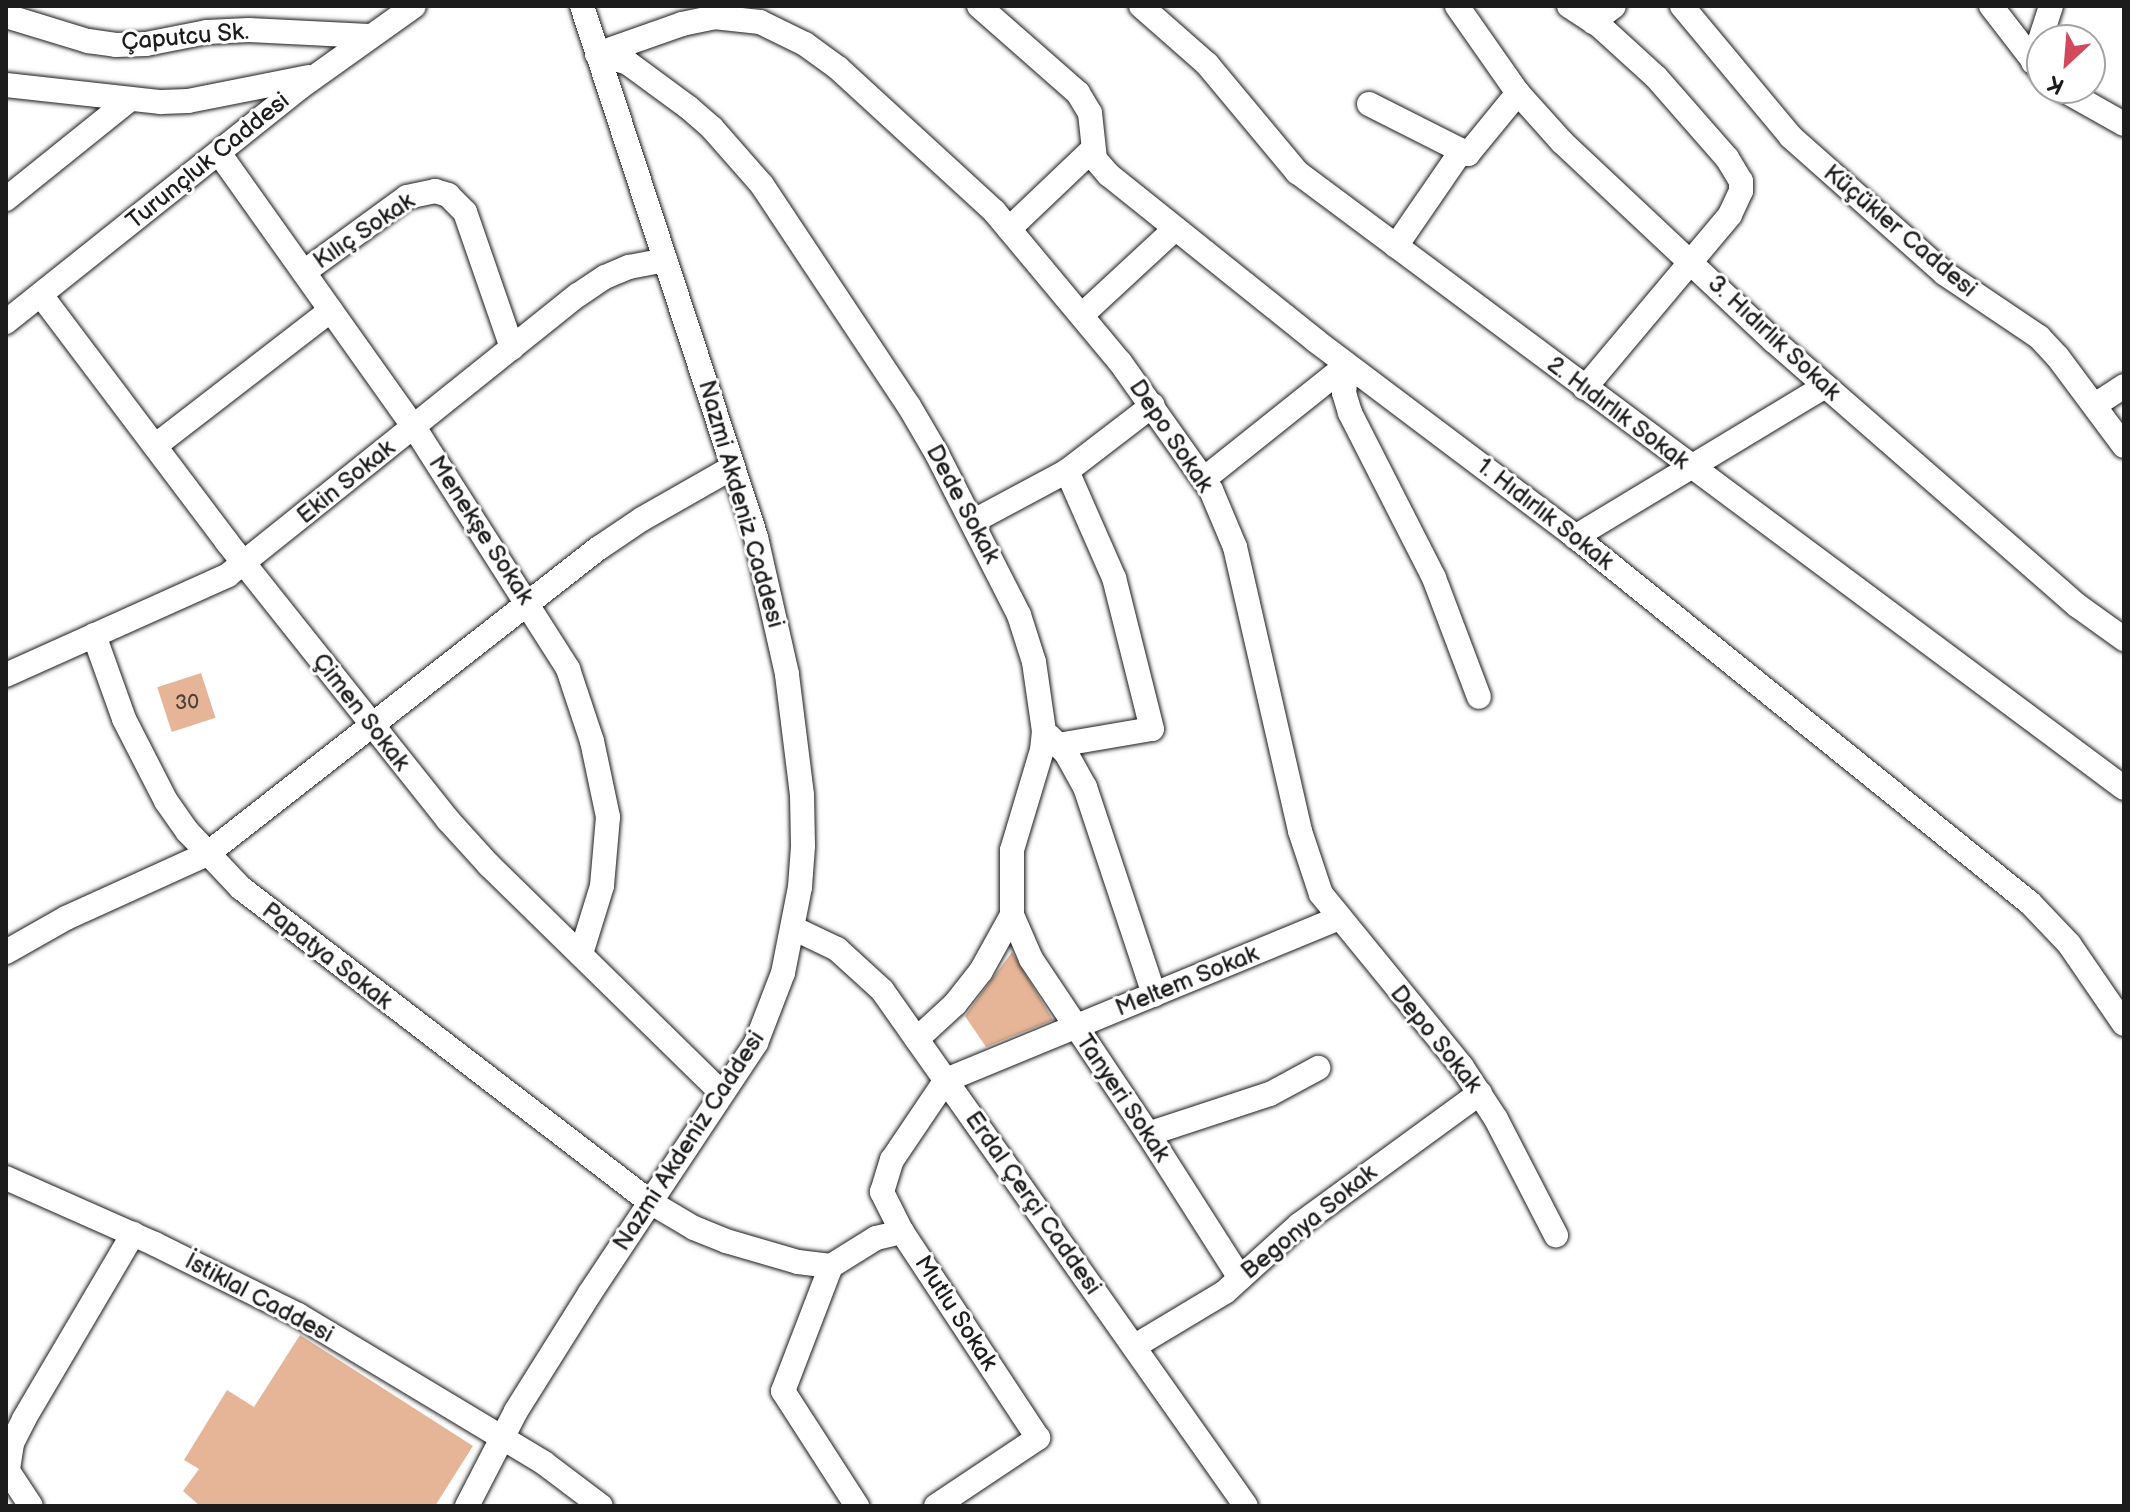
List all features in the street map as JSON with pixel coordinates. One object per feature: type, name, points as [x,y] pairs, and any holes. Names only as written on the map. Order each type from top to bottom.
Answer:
[{"type":"street","name":"Turunçluk Caddesi","points":[[6,322],[316,75],[414,6]]},
{"type":"street","name":"Nazmi Akdeniz Caddesi","points":[[467,1506],[501,1439],[650,1202],[756,1043],[771,1010],[793,928],[803,846],[797,742],[778,624],[733,467],[582,6]]},
{"type":"street","name":"1. Hıdırlık Sokak","points":[[979,6],[1078,93],[1090,113],[1093,149],[1101,168],[1347,365],[1575,537],[2030,903],[2061,933],[2124,1024]]},
{"type":"street","name":"2. Hıdırlık Sokak","points":[[1141,6],[1207,64],[1297,172],[1689,467],[2124,788]]},
{"type":"street","name":"3. Hıdırlık Sokak","points":[[1457,6],[1518,93],[1562,142],[1825,386],[2078,606],[2124,639]]},
{"type":"street","points":[[1569,6],[1593,22],[1656,77],[1714,142],[1741,181],[1740,200],[1585,388]]},
{"type":"street","points":[[1593,22],[1614,6]]},
{"type":"street","name":"Küçükler Caddesi","points":[[1682,6],[1791,137],[1944,273],[2039,337],[2124,446]]},
{"type":"street","points":[[1991,6],[2026,51]]},
{"type":"street","name":"Çaputcu Sk.","points":[[6,16],[88,41],[116,45],[235,30],[369,36]]},
{"type":"street","name":"Depo Sokak","points":[[597,54],[682,24],[714,17],[760,22],[805,44],[830,61],[959,176],[1082,315],[1153,405],[1204,479],[1235,547],[1311,869],[1321,894],[1480,1093],[1556,1235]]},
{"type":"street","name":"Dede Sokak","points":[[597,54],[628,63],[652,80],[712,128],[745,164],[909,406],[1019,615],[1034,662],[1051,738],[1042,750],[1012,850],[1012,915],[981,971],[955,1004],[917,1039]]},
{"type":"street","points":[[6,85],[50,87],[128,101],[188,101],[316,75]]},
{"type":"street","points":[[1369,104],[1468,154],[1518,93]]},
{"type":"street","points":[[6,199],[128,101]]},
{"type":"street","points":[[2088,104],[2124,124]]},
{"type":"street","points":[[1009,229],[1093,149]]},
{"type":"street","points":[[1396,246],[1462,150]]},
{"type":"street","name":"Menekşe Sokak","points":[[219,153],[414,427],[554,643],[580,701],[608,817],[602,886],[581,954]]},
{"type":"street","name":"Kılıç Sokak","points":[[304,272],[407,197],[435,191],[448,195],[458,203],[470,224],[512,348]]},
{"type":"street","points":[[1082,315],[1175,229]]},
{"type":"street","name":"Ekin Sokak","points":[[6,675],[245,564],[512,348],[605,277],[629,267],[665,260]]},
{"type":"street","name":"Çimen Sokak","points":[[41,295],[371,725],[489,865],[722,1093]]},
{"type":"street","points":[[155,446],[331,310]]},
{"type":"street","points":[[1204,479],[1347,365]]},
{"type":"street","points":[[1347,365],[1344,393],[1350,413],[1434,578],[1479,697]]},
{"type":"street","points":[[1575,537],[1825,386]]},
{"type":"street","points":[[2095,405],[2124,386]]},
{"type":"street","points":[[972,522],[1067,471],[1153,405]]},
{"type":"street","points":[[6,952],[66,918],[207,854],[642,519],[733,467]]},
{"type":"street","points":[[1067,471],[1114,578],[1152,729],[1051,738],[1085,787],[1154,995]]},
{"type":"street","name":"Papatya Sokak","points":[[94,635],[124,719],[166,801],[207,854],[262,907],[650,1202],[694,1228],[726,1241],[785,1259],[831,1266]]},
{"type":"street","name":"Tanyeri Sokak","points":[[1012,915],[1031,959],[1240,1278]]},
{"type":"street","name":"Meltem Sokak","points":[[946,1080],[1340,918]]},
{"type":"street","name":"Erdal Çerçi Caddesi","points":[[793,928],[837,949],[882,990],[1246,1506]]},
{"type":"street","points":[[1148,1134],[1270,1094],[1318,1068]]},
{"type":"street","name":"Mutlu Sokak","points":[[936,1506],[1038,1438],[902,1232],[882,1192],[892,1160],[946,1080]]},
{"type":"street","name":"Begonya Sokak","points":[[1135,1346],[1200,1309],[1341,1193],[1480,1093]]},
{"type":"street","name":"İstiklal Caddesi","points":[[6,1178],[133,1234],[298,1315],[544,1463],[601,1506]]},
{"type":"street","points":[[857,1506],[783,1391],[831,1266],[876,1238],[902,1232]]},
{"type":"street","points":[[31,1506],[7,1468],[12,1443],[133,1234]]},
{"type":"building","points":[[201,673],[216,718],[172,732],[157,687]]},
{"type":"building","points":[[1012,952],[1053,1020],[986,1047],[965,1016]]},
{"type":"building","points":[[300,1335],[473,1446],[435,1506],[200,1506],[183,1491],[199,1469],[184,1460],[227,1390],[254,1407]]}]
